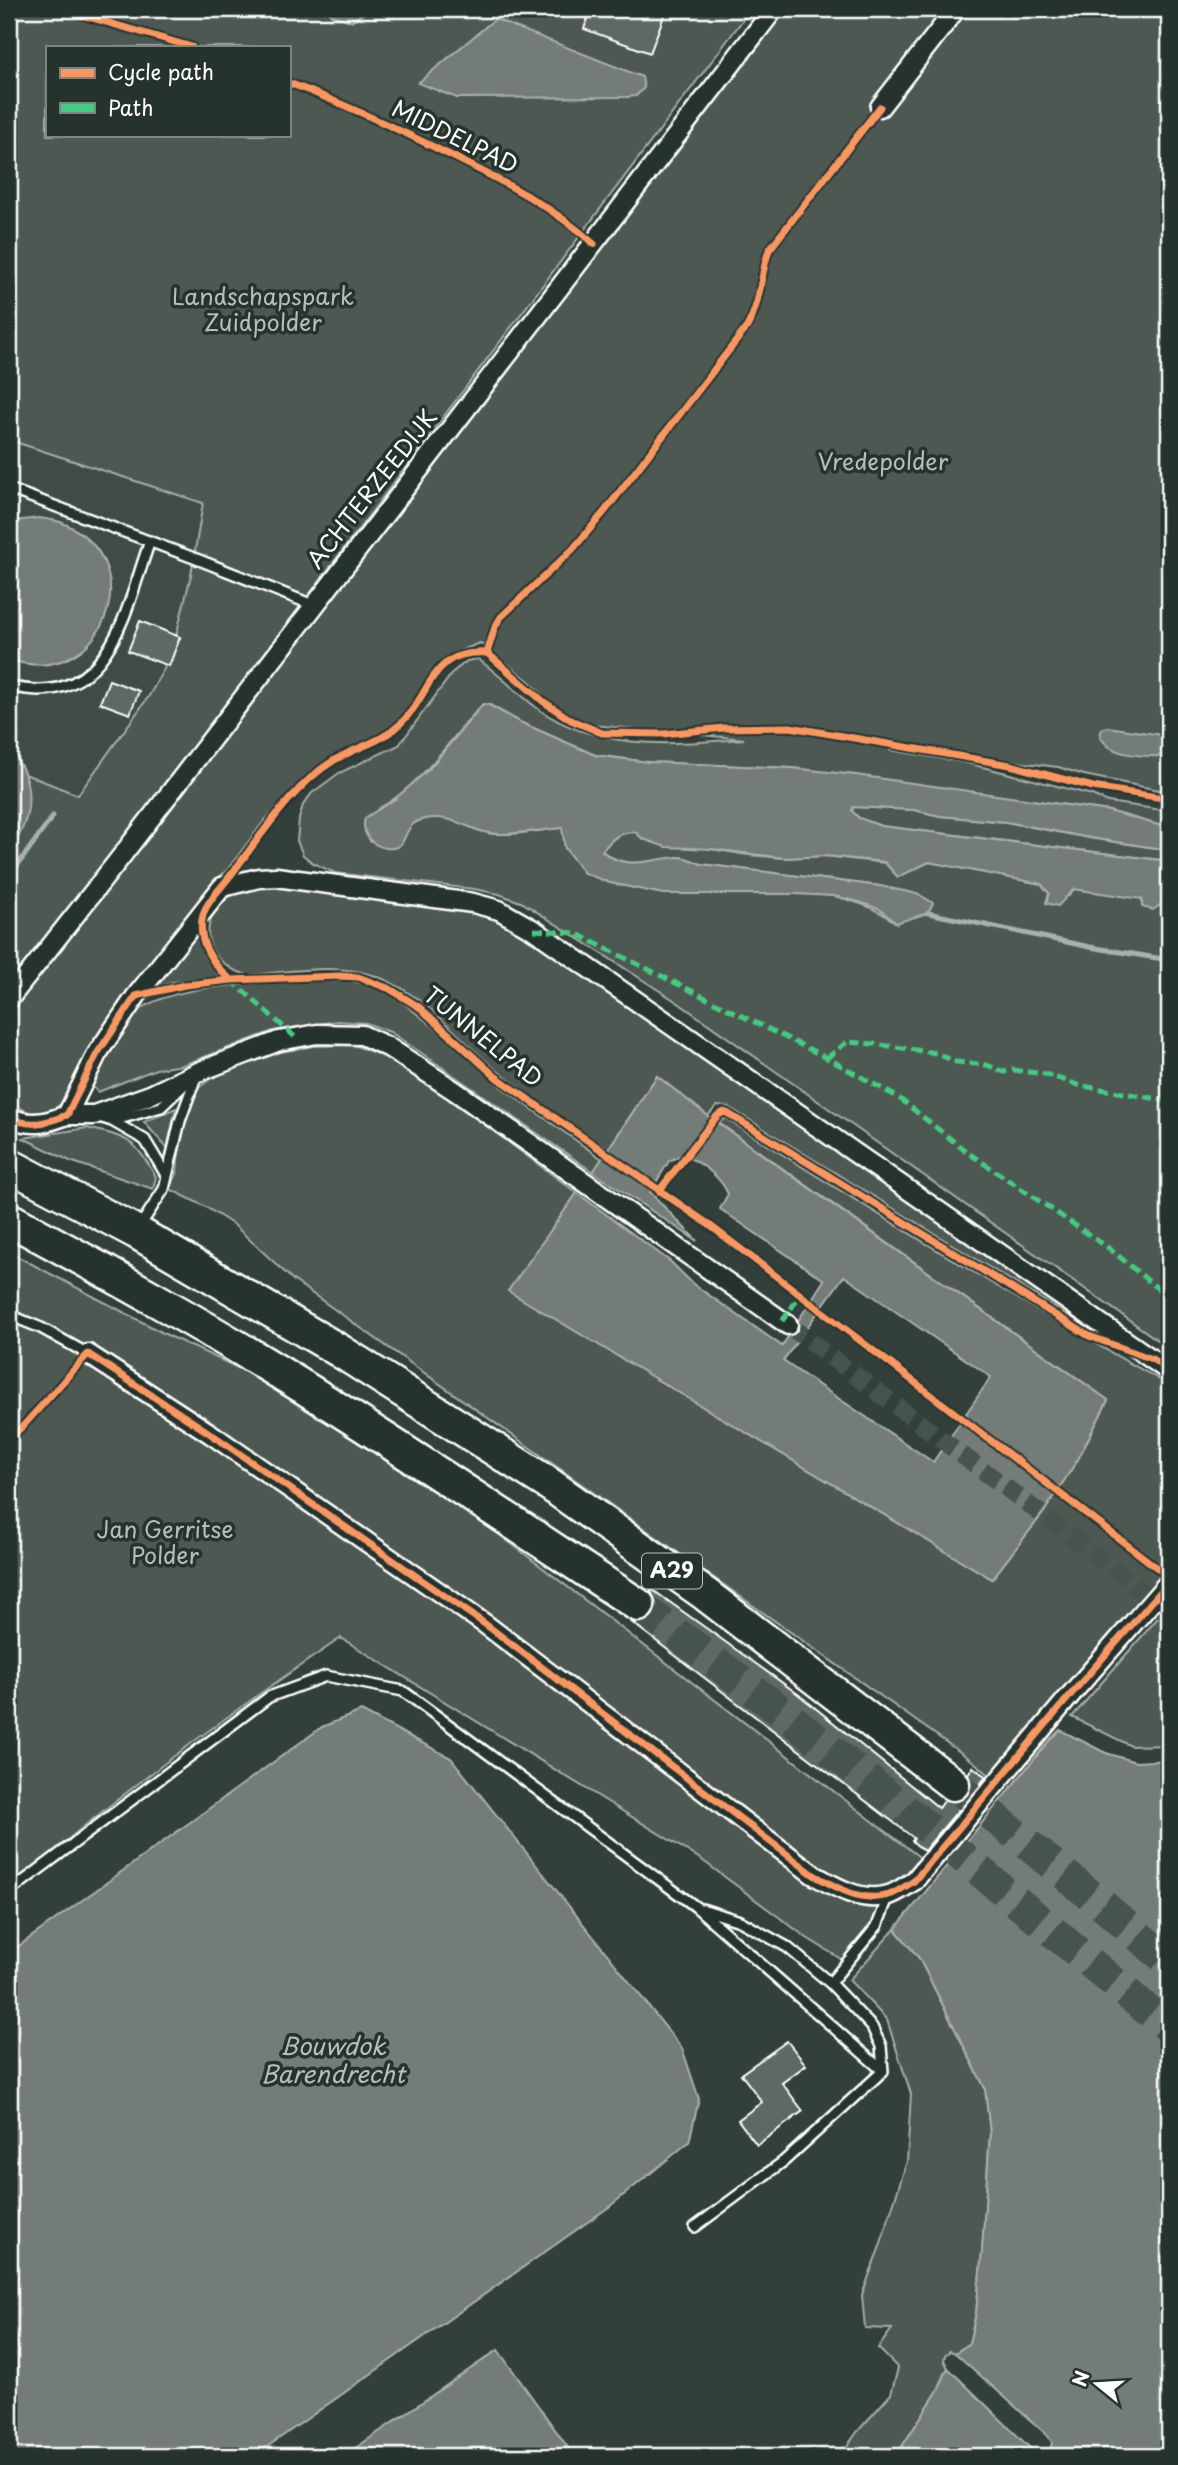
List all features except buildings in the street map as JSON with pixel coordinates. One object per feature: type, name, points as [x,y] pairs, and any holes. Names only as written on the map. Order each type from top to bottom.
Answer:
[{"type":"highway","name":"A29","points":[[9,1165],[136,1232],[340,1351],[549,1483],[736,1617],[953,1784]]},
{"type":"highway","name":"A29","points":[[22,1230],[293,1380],[638,1605]]},
{"type":"street","name":"ACHTERZEEDIJK","points":[[9,999],[120,859],[774,9]]},
{"type":"street","points":[[880,107],[956,9]]},
{"type":"street","points":[[67,1115],[97,1054],[158,967],[222,887],[259,878],[276,877],[473,902],[499,910],[534,930],[1169,1371]]},
{"type":"street","points":[[67,1115],[94,1115],[150,1095],[198,1072],[295,1037],[349,1034],[375,1040],[455,1091],[788,1325]]},
{"type":"street","points":[[9,1117],[35,1125],[46,1123],[153,1080],[198,1072]]},
{"type":"street","points":[[88,1354],[211,1434],[485,1624],[814,1875],[840,1890],[865,1897],[889,1895],[914,1881],[1169,1581]]},
{"type":"lane","points":[[9,489],[313,605]]},
{"type":"lane","points":[[9,686],[24,690],[53,690],[83,677],[99,664],[109,652],[117,633],[150,541]]},
{"type":"lane","points":[[112,1121],[161,1107],[198,1072]]},
{"type":"lane","points":[[136,1232],[164,1189],[180,1121],[198,1072]]},
{"type":"lane","points":[[94,1115],[112,1121],[145,1140],[166,1175]]},
{"type":"lane","points":[[9,1314],[88,1354]]},
{"type":"lane","points":[[9,1892],[269,1697],[326,1676],[403,1691],[696,1907],[883,2071]]},
{"type":"lane","points":[[830,1983],[877,1926],[889,1895]]},
{"type":"lane","points":[[696,1907],[740,1920],[787,1947],[830,1983],[872,2027],[881,2046],[883,2071]]},
{"type":"lane","points":[[695,2227],[784,2161],[883,2071]]},
{"type":"shaded area","points":[[9,440],[203,502],[191,575],[177,636],[180,637],[169,666],[166,665],[149,696],[78,795],[9,850]]},
{"type":"green space","name":"Landschapspark Zuidpolder","points":[[9,9],[751,9],[116,851],[9,983],[9,850],[27,779],[25,774],[78,795],[149,696],[166,665],[169,666],[180,638],[176,636],[191,575],[203,503],[9,440]]},
{"type":"green space","name":"Vredepolder","points":[[785,9],[1169,9],[1169,792],[1058,767],[889,750],[963,762],[1092,795],[1108,802],[1169,811],[1169,828],[1109,811],[792,768],[648,762],[595,755],[483,704],[422,775],[378,809],[370,841],[394,847],[399,845],[414,823],[435,818],[454,820],[497,834],[563,827],[565,848],[584,873],[834,896],[866,906],[896,923],[880,886],[701,864],[684,858],[621,861],[602,851],[616,837],[635,832],[748,855],[784,858],[825,856],[885,863],[898,877],[929,862],[1041,884],[1049,893],[1069,896],[1074,889],[1169,902],[1169,1348],[677,1002],[523,903],[474,889],[335,873],[303,855],[297,841],[299,819],[303,805],[312,793],[339,773],[399,745],[453,672],[467,661],[478,659],[541,711],[588,733],[613,739],[665,743],[744,739],[592,725],[563,715],[529,681],[480,643],[442,662],[404,716],[387,733],[316,768],[265,820],[227,870],[215,881],[98,1039],[62,1103],[49,1112],[31,1113],[9,1103],[9,1013]]},
{"type":"green space","points":[[853,807],[914,810],[940,816],[1006,822],[1169,850],[1169,861],[881,826],[859,818],[852,811]]},
{"type":"green space","points":[[262,885],[475,909],[515,925],[1099,1331],[1096,1333],[728,1107],[717,1106],[708,1116],[657,1076],[608,1149],[508,1079],[416,998],[381,978],[361,972],[333,969],[248,975],[233,970],[222,962],[209,941],[208,930],[212,918],[219,906],[234,893]]},
{"type":"green space","points":[[197,931],[204,955],[220,977],[173,982],[150,990]]},
{"type":"green space","points":[[346,980],[370,985],[392,994],[445,1036],[501,1087],[602,1159],[593,1172],[390,1032],[366,1023],[337,1021],[273,1031],[183,1065],[156,1069],[98,1092],[92,1086],[120,1031],[132,1016],[150,1004],[174,995],[233,985]]},
{"type":"green space","points":[[354,1045],[403,1064],[577,1193],[509,1291],[992,1579],[1044,1512],[1078,1459],[1108,1400],[719,1123],[725,1118],[945,1255],[1169,1385],[1169,1574],[994,1779],[974,1762],[293,1280],[234,1225],[170,1189],[177,1174],[191,1094],[215,1075],[275,1053],[313,1046]]},
{"type":"green space","points":[[176,1108],[167,1148],[144,1122]]},
{"type":"green space","points":[[87,1128],[122,1138],[136,1147],[156,1177],[153,1189],[70,1161],[23,1138]]},
{"type":"green space","name":"Jan Gerritse Polder","points":[[9,1252],[165,1334],[279,1387],[479,1519],[926,1862],[878,1911],[884,1914],[844,1961],[807,1938],[702,1860],[341,1638],[171,1759],[9,1889]]},
{"type":"green space","points":[[1169,1605],[1169,1745],[1131,1746],[1072,1717]]},
{"type":"green space","points":[[895,1929],[919,1958],[985,2088],[990,2133],[976,2313],[969,2344],[955,2353],[950,2351],[945,2355],[948,2368],[937,2392],[896,2456],[840,2456],[891,2394],[898,2368],[878,2348],[892,2329],[865,2328],[862,2295],[907,2161],[911,2094],[887,2020],[849,1980]]},
{"type":"water","points":[[327,9],[371,9],[351,21],[331,15]]},
{"type":"water","points":[[495,19],[642,77],[644,88],[636,96],[626,97],[457,98],[418,83]]},
{"type":"water","points":[[39,518],[65,524],[92,543],[106,567],[110,594],[104,620],[90,642],[69,658],[41,665],[9,659],[9,524]]},
{"type":"water","points":[[483,704],[595,755],[648,762],[792,768],[856,775],[1109,811],[1169,828],[1169,850],[1006,822],[940,816],[914,810],[853,807],[852,811],[859,818],[881,826],[1169,861],[1169,902],[1166,901],[1153,910],[1142,907],[1142,899],[1074,889],[1058,906],[1046,903],[1049,893],[1041,884],[929,862],[898,877],[884,862],[825,856],[784,858],[711,849],[666,847],[643,839],[635,832],[616,837],[602,851],[612,858],[630,863],[682,857],[701,864],[880,886],[918,894],[933,903],[928,913],[896,923],[879,909],[834,896],[663,894],[610,883],[584,873],[565,848],[562,828],[498,834],[435,818],[425,819],[411,826],[403,841],[394,848],[386,848],[371,841],[364,829],[365,818],[395,799],[429,769]]},
{"type":"water","points":[[1108,727],[1169,736],[1169,757],[1130,754],[1112,749],[1100,736],[1102,729]]},
{"type":"water","points":[[9,749],[24,773],[28,799],[23,826],[9,850]]},
{"type":"water","points":[[657,1076],[708,1116],[1108,1400],[1078,1459],[1044,1512],[992,1579],[508,1291],[577,1193],[671,1262],[693,1284],[782,1346],[824,1280],[720,1209],[728,1194],[725,1188],[709,1170],[688,1157],[681,1155],[669,1161],[650,1192],[697,1241],[593,1172]],"holes":[[[844,1276],[991,1377],[933,1462],[783,1361]]]},
{"type":"water","name":"Bouwdok Barendrecht","points":[[361,1711],[451,1758],[682,2048],[699,2099],[689,2142],[609,2207],[254,2456],[9,2456],[9,1953],[322,1727]]},
{"type":"water","points":[[1060,1730],[1106,1753],[1136,1762],[1169,1760],[1169,2456],[1043,2456],[1050,2451],[1052,2442],[1046,2434],[955,2353],[969,2344],[976,2313],[990,2133],[985,2088],[919,1958],[895,1929]]},
{"type":"water","points":[[498,2350],[574,2456],[344,2456]]},
{"type":"water","points":[[948,2368],[1032,2450],[1043,2456],[896,2456],[937,2392]]},
{"type":"waterway","points":[[9,877],[53,816]]},
{"type":"waterway","points":[[928,913],[1090,947],[1169,960]]},
{"type":"tunnel","points":[[788,1325],[1111,1566],[1169,1614]]},
{"type":"tunnel","points":[[638,1605],[781,1711],[923,1824],[1169,2028]]},
{"type":"tunnel","points":[[953,1784],[1169,1962]]},
{"type":"marked path","points":[[534,930],[575,933],[827,1058],[899,1098],[967,1152],[1110,1249],[1169,1298]]},
{"type":"marked path","points":[[231,980],[295,1037]]},
{"type":"marked path","points":[[827,1058],[847,1042],[875,1044],[936,1053],[956,1062],[987,1065],[1004,1072],[1013,1070],[1045,1074],[1078,1085],[1169,1101]]},
{"type":"marked path","points":[[782,1321],[802,1293]]},
{"type":"cycle path","points":[[61,9],[189,46]]},
{"type":"cycle path","name":"MIDDELPAD","points":[[290,83],[372,118],[491,176],[544,206],[594,244]]},
{"type":"cycle path","points":[[487,653],[501,617],[573,549],[747,327],[755,308],[769,250],[880,107]]},
{"type":"cycle path","points":[[231,980],[212,960],[204,943],[201,925],[211,900],[277,814],[304,784],[341,756],[383,737],[398,726],[442,666],[453,658],[468,654],[487,653],[544,702],[571,720],[602,733],[663,734],[724,728],[790,727],[1010,765],[1093,787],[1169,799]]},
{"type":"cycle path","name":"TUNNELPAD","points":[[9,1117],[38,1123],[67,1115],[97,1054],[136,996],[185,985],[231,980],[339,976],[358,977],[390,989],[419,1007],[496,1077],[708,1224],[1169,1577]]},
{"type":"cycle path","points":[[659,1191],[717,1116],[727,1113],[1089,1336],[1152,1359],[1169,1371]]},
{"type":"cycle path","points":[[9,1439],[88,1354],[211,1434],[485,1624],[814,1875],[859,1896],[889,1895],[914,1881],[1169,1582]]}]
